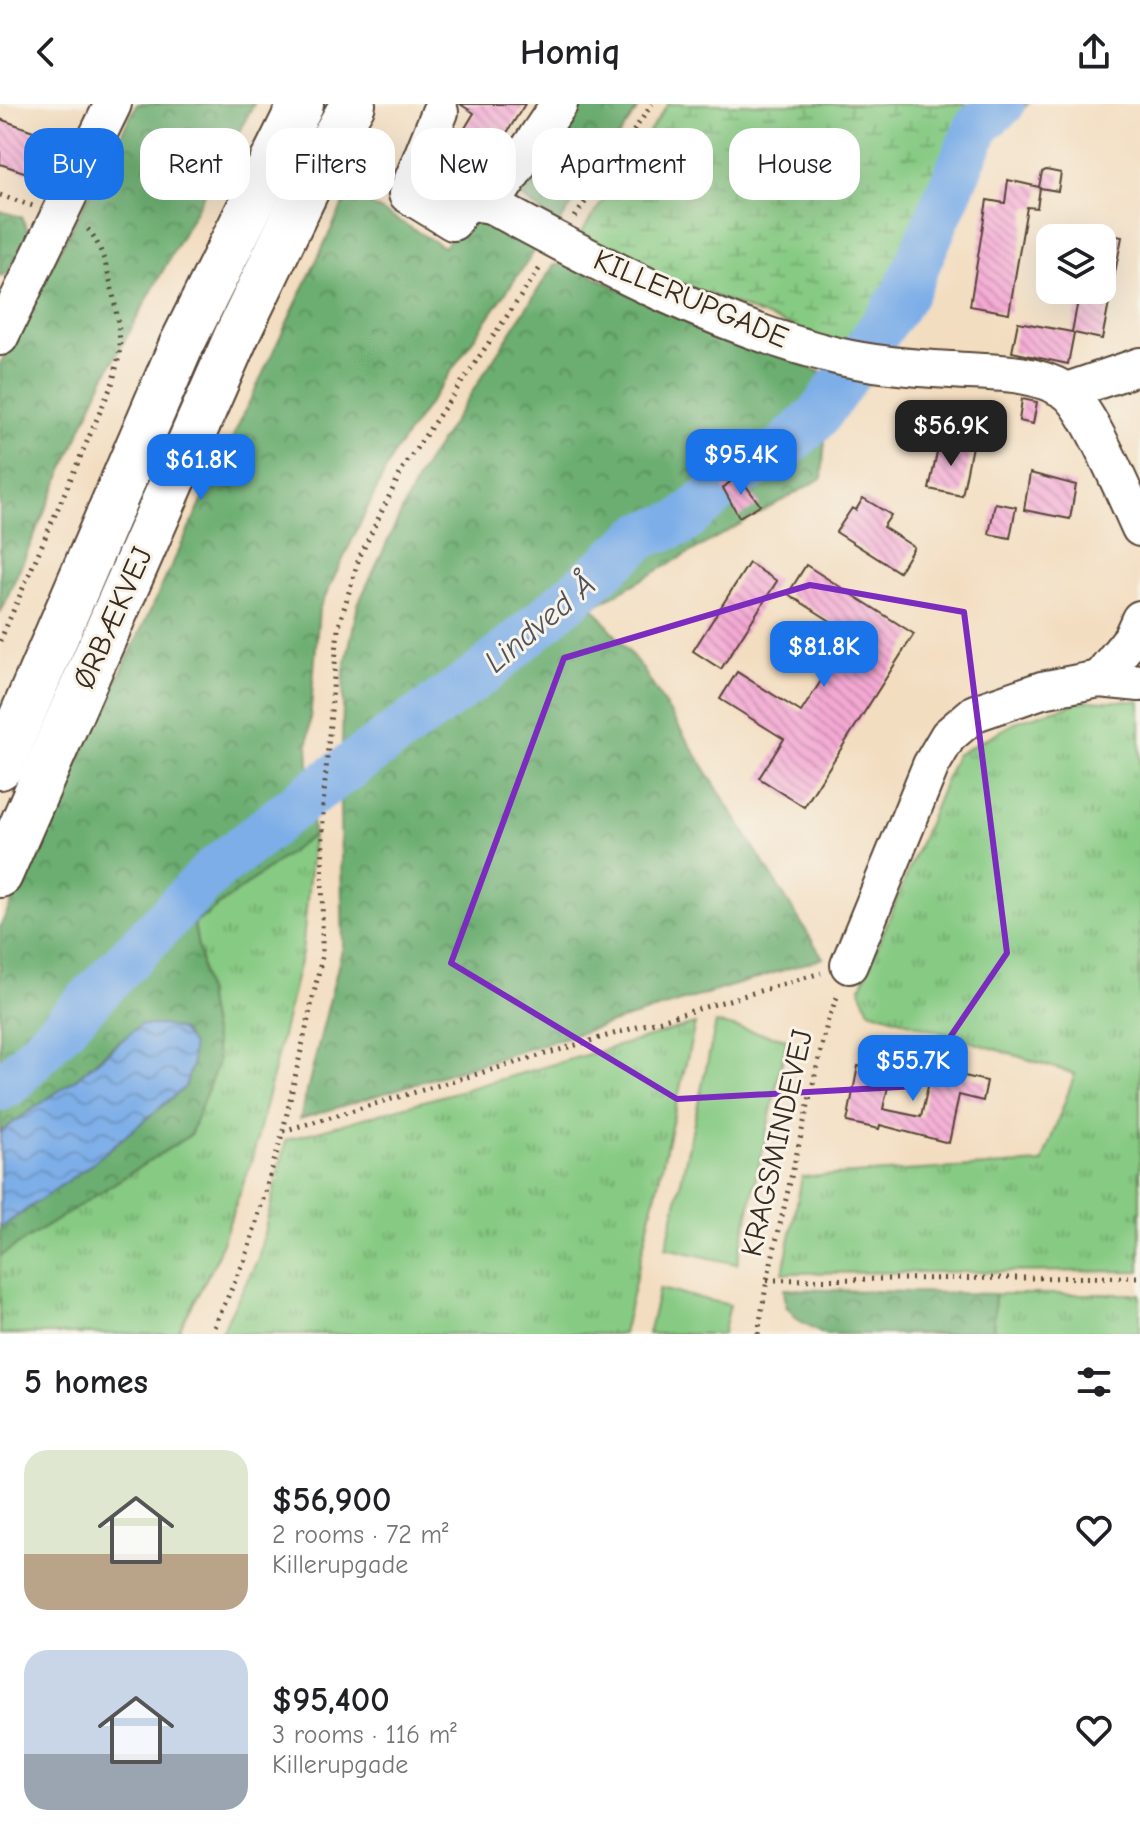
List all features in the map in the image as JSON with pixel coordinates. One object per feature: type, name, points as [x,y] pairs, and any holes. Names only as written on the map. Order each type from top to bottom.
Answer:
[{"type":"main road","name":"ØRBÆKVEJ","points":[[0,767],[181,346],[301,104]]},
{"type":"main road","name":"ØRBÆKVEJ","points":[[0,875],[236,337],[320,162],[353,104]]},
{"type":"street","points":[[0,337],[10,295],[59,215],[113,104]]},
{"type":"street","points":[[440,112],[407,194],[453,222],[466,201],[491,205],[559,104]]},
{"type":"street","name":"KILLERUPGADE","points":[[491,205],[558,242],[745,328],[837,356],[894,367],[1026,375],[1067,391]]},
{"type":"street","points":[[1140,366],[1096,378],[1067,391],[1089,421],[1140,528]]},
{"type":"street","points":[[1099,679],[1131,639],[1140,619]]},
{"type":"street","points":[[849,965],[931,765],[948,736],[975,713],[1042,690],[1099,679],[1140,683]]},
{"type":"path","points":[[211,1334],[246,1257],[283,1131],[322,957],[323,806],[338,629],[359,558],[403,468],[652,104]]},
{"type":"path","points":[[0,195],[89,228],[103,250],[120,345],[113,382],[0,641]]},
{"type":"path","points":[[283,1131],[849,965]]},
{"type":"path","name":"KRAGSMINDEVEJ","points":[[758,1334],[767,1280],[828,1020],[849,965]]},
{"type":"path","points":[[767,1280],[1140,1277]]},
{"type":"highlighted area","points":[[810,585],[964,612],[1007,953],[917,1086],[677,1099],[451,963],[564,658]]},
{"type":"green space","points":[[137,104],[254,104],[241,128],[140,128],[140,200],[201,200],[103,380],[0,613],[0,364],[86,200],[124,200],[124,129]]},
{"type":"green space","points":[[584,104],[641,104],[625,128],[568,128]]},
{"type":"green space","points":[[668,104],[1028,104],[979,149],[857,352],[575,242],[603,200],[713,200],[713,128],[652,128]]},
{"type":"green space","points":[[532,180],[532,200],[575,200],[558,225],[521,196]]},
{"type":"green space","points":[[345,200],[363,200],[444,247],[471,211],[536,249],[393,455],[319,609],[308,745],[313,835],[194,924],[218,1062],[190,1135],[0,1256],[0,1228],[90,1165],[185,1087],[192,1065],[192,1046],[181,1030],[120,1040],[76,1079],[0,1132],[0,927]]},
{"type":"green space","points":[[0,211],[22,217],[29,233],[8,273],[0,276]]},
{"type":"green space","points":[[570,264],[651,305],[830,376],[822,478],[593,607],[642,668],[823,958],[300,1119],[343,946],[340,815],[344,671],[358,604],[420,473],[554,265]]},
{"type":"green space","points":[[1084,701],[1140,701],[1140,1271],[783,1273],[802,1177],[1042,1163],[1075,1074],[869,1010],[860,989],[956,755],[1018,721]]},
{"type":"green space","points":[[313,835],[302,953],[253,1156],[215,1262],[177,1334],[0,1334],[0,1256],[190,1135],[218,1062],[194,924]]},
{"type":"green space","points":[[716,1023],[787,1039],[737,1264],[666,1248]]},
{"type":"green space","points":[[695,1024],[623,1334],[220,1334],[258,1259],[286,1140]]},
{"type":"green space","points":[[659,1289],[730,1305],[723,1334],[648,1334]]},
{"type":"green space","points":[[784,1289],[995,1294],[993,1334],[824,1334],[797,1319],[786,1306]]},
{"type":"green space","points":[[995,1294],[1140,1294],[1140,1334],[993,1334]]},
{"type":"water","points":[[140,1025],[163,1025],[181,1030],[192,1046],[192,1065],[185,1087],[90,1165],[0,1228],[0,1132],[76,1079]]},
{"type":"building","points":[[460,104],[525,104],[510,128],[465,128],[474,113]]},
{"type":"building","points":[[0,119],[25,128],[24,172],[0,164]]},
{"type":"building","points":[[1042,172],[1061,173],[1058,191],[1040,188],[1037,208],[1027,207],[1009,313],[970,306],[987,200],[1005,203],[1008,180],[1039,187]]},
{"type":"building","points":[[1116,236],[1122,237],[1116,268]]},
{"type":"building","points":[[1077,304],[1109,304],[1102,339],[1074,333],[1068,364],[1012,352],[1018,322],[1072,332]]},
{"type":"building","points":[[1022,399],[1037,402],[1033,424],[1019,421]]},
{"type":"building","points":[[940,439],[972,446],[962,496],[929,489]]},
{"type":"building","points":[[1030,473],[1076,485],[1070,519],[1024,510]]},
{"type":"building","points":[[738,475],[760,505],[739,517],[723,488]]},
{"type":"building","points":[[863,498],[891,515],[883,527],[914,547],[899,572],[836,532]]},
{"type":"building","points":[[995,503],[1016,507],[1010,538],[989,534]]},
{"type":"building","points":[[749,563],[777,581],[721,669],[693,651]]},
{"type":"building","points":[[806,565],[914,634],[804,807],[759,778],[784,739],[720,699],[737,672],[801,712],[851,634],[788,594]]},
{"type":"building","points":[[858,1066],[891,1073],[883,1109],[921,1117],[932,1069],[987,1081],[983,1101],[959,1095],[949,1143],[880,1125],[879,1129],[847,1122]]},
{"type":"waterway","name":"Lindved Å","points":[[0,1088],[9,1083],[213,871],[308,796],[485,671],[643,535],[681,523],[738,475],[781,450],[819,415],[904,295],[978,125],[1002,104]]}]
